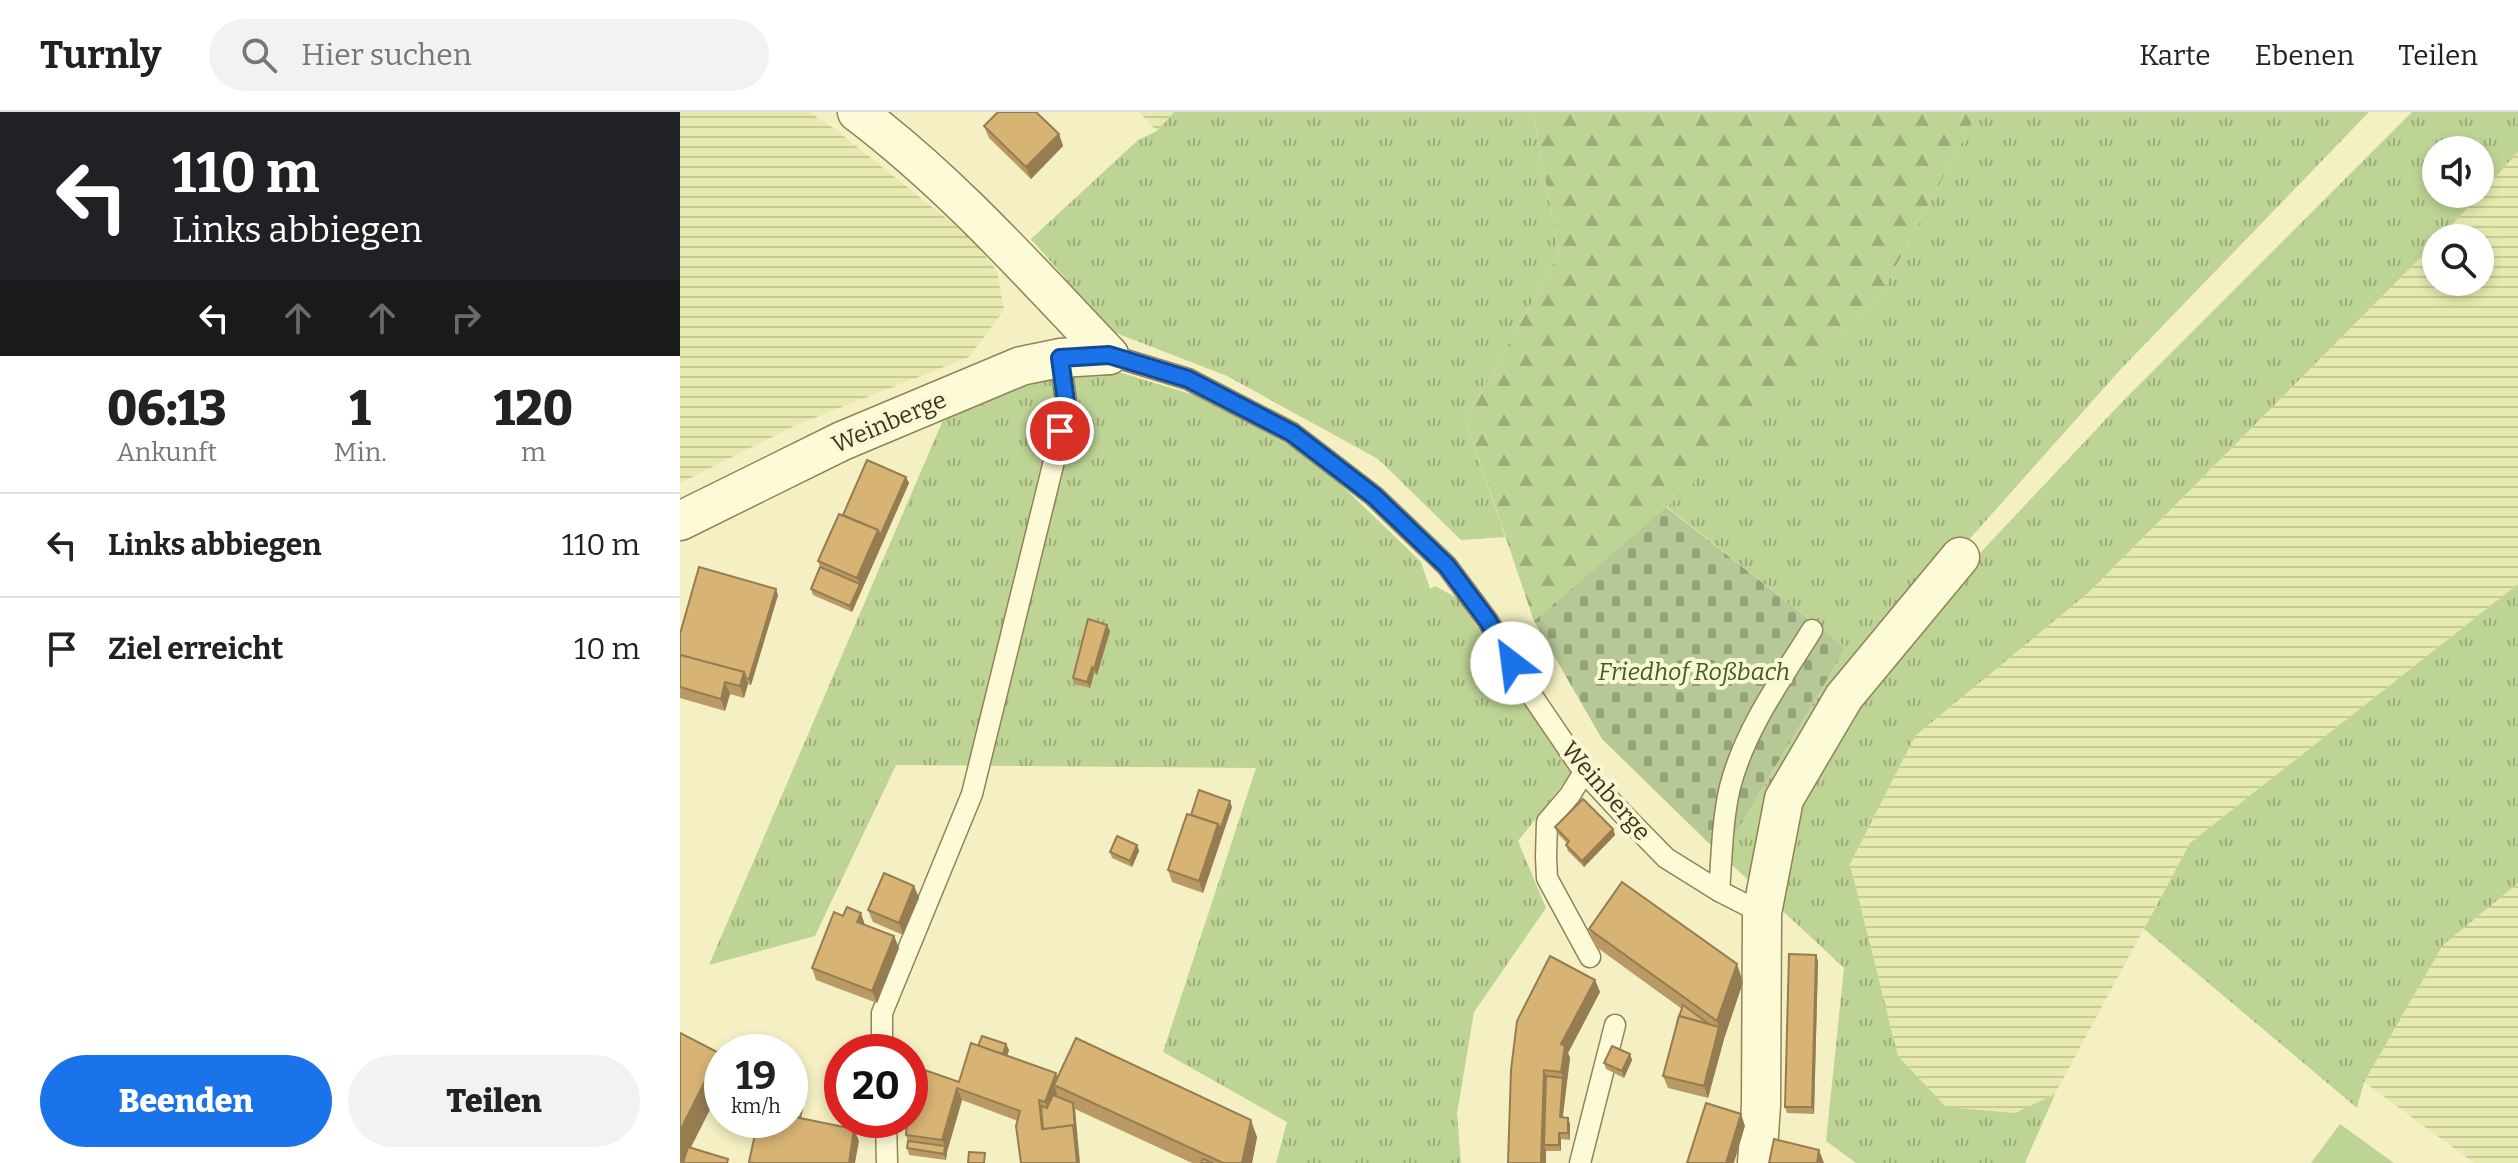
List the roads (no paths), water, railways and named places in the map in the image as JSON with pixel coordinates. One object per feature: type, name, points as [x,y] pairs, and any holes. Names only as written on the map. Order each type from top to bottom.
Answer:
[{"type":"street","name":"Weinberge","points":[[857,112],[893,139],[1017,257],[1109,355]]},
{"type":"street","points":[[1021,366],[1043,335],[1056,300]]},
{"type":"street","name":"Weinberge","points":[[680,521],[842,441],[1021,366],[1060,358],[1109,355]]},
{"type":"street","points":[[1757,1163],[1761,1105],[1762,913],[1784,799],[1844,697],[1960,557]]},
{"type":"lane","name":"Weinberge","points":[[1109,355],[1188,379],[1279,426],[1374,496],[1447,566],[1488,621],[1524,684],[1584,772],[1666,858],[1762,913]]},
{"type":"lane","points":[[882,1034],[882,1013],[972,794],[1066,402],[1060,358]]},
{"type":"lane","points":[[1719,891],[1724,821],[1741,752],[1812,630]]},
{"type":"lane","points":[[1584,772],[1570,795],[1547,822],[1546,857],[1547,878],[1590,957]]},
{"type":"lane","points":[[1580,1163],[1615,1025]]},
{"type":"lane","points":[[886,1138],[887,1163]]},
{"type":"park label","name":"Friedhof Roßbach","points":[[1694,672]]}]
